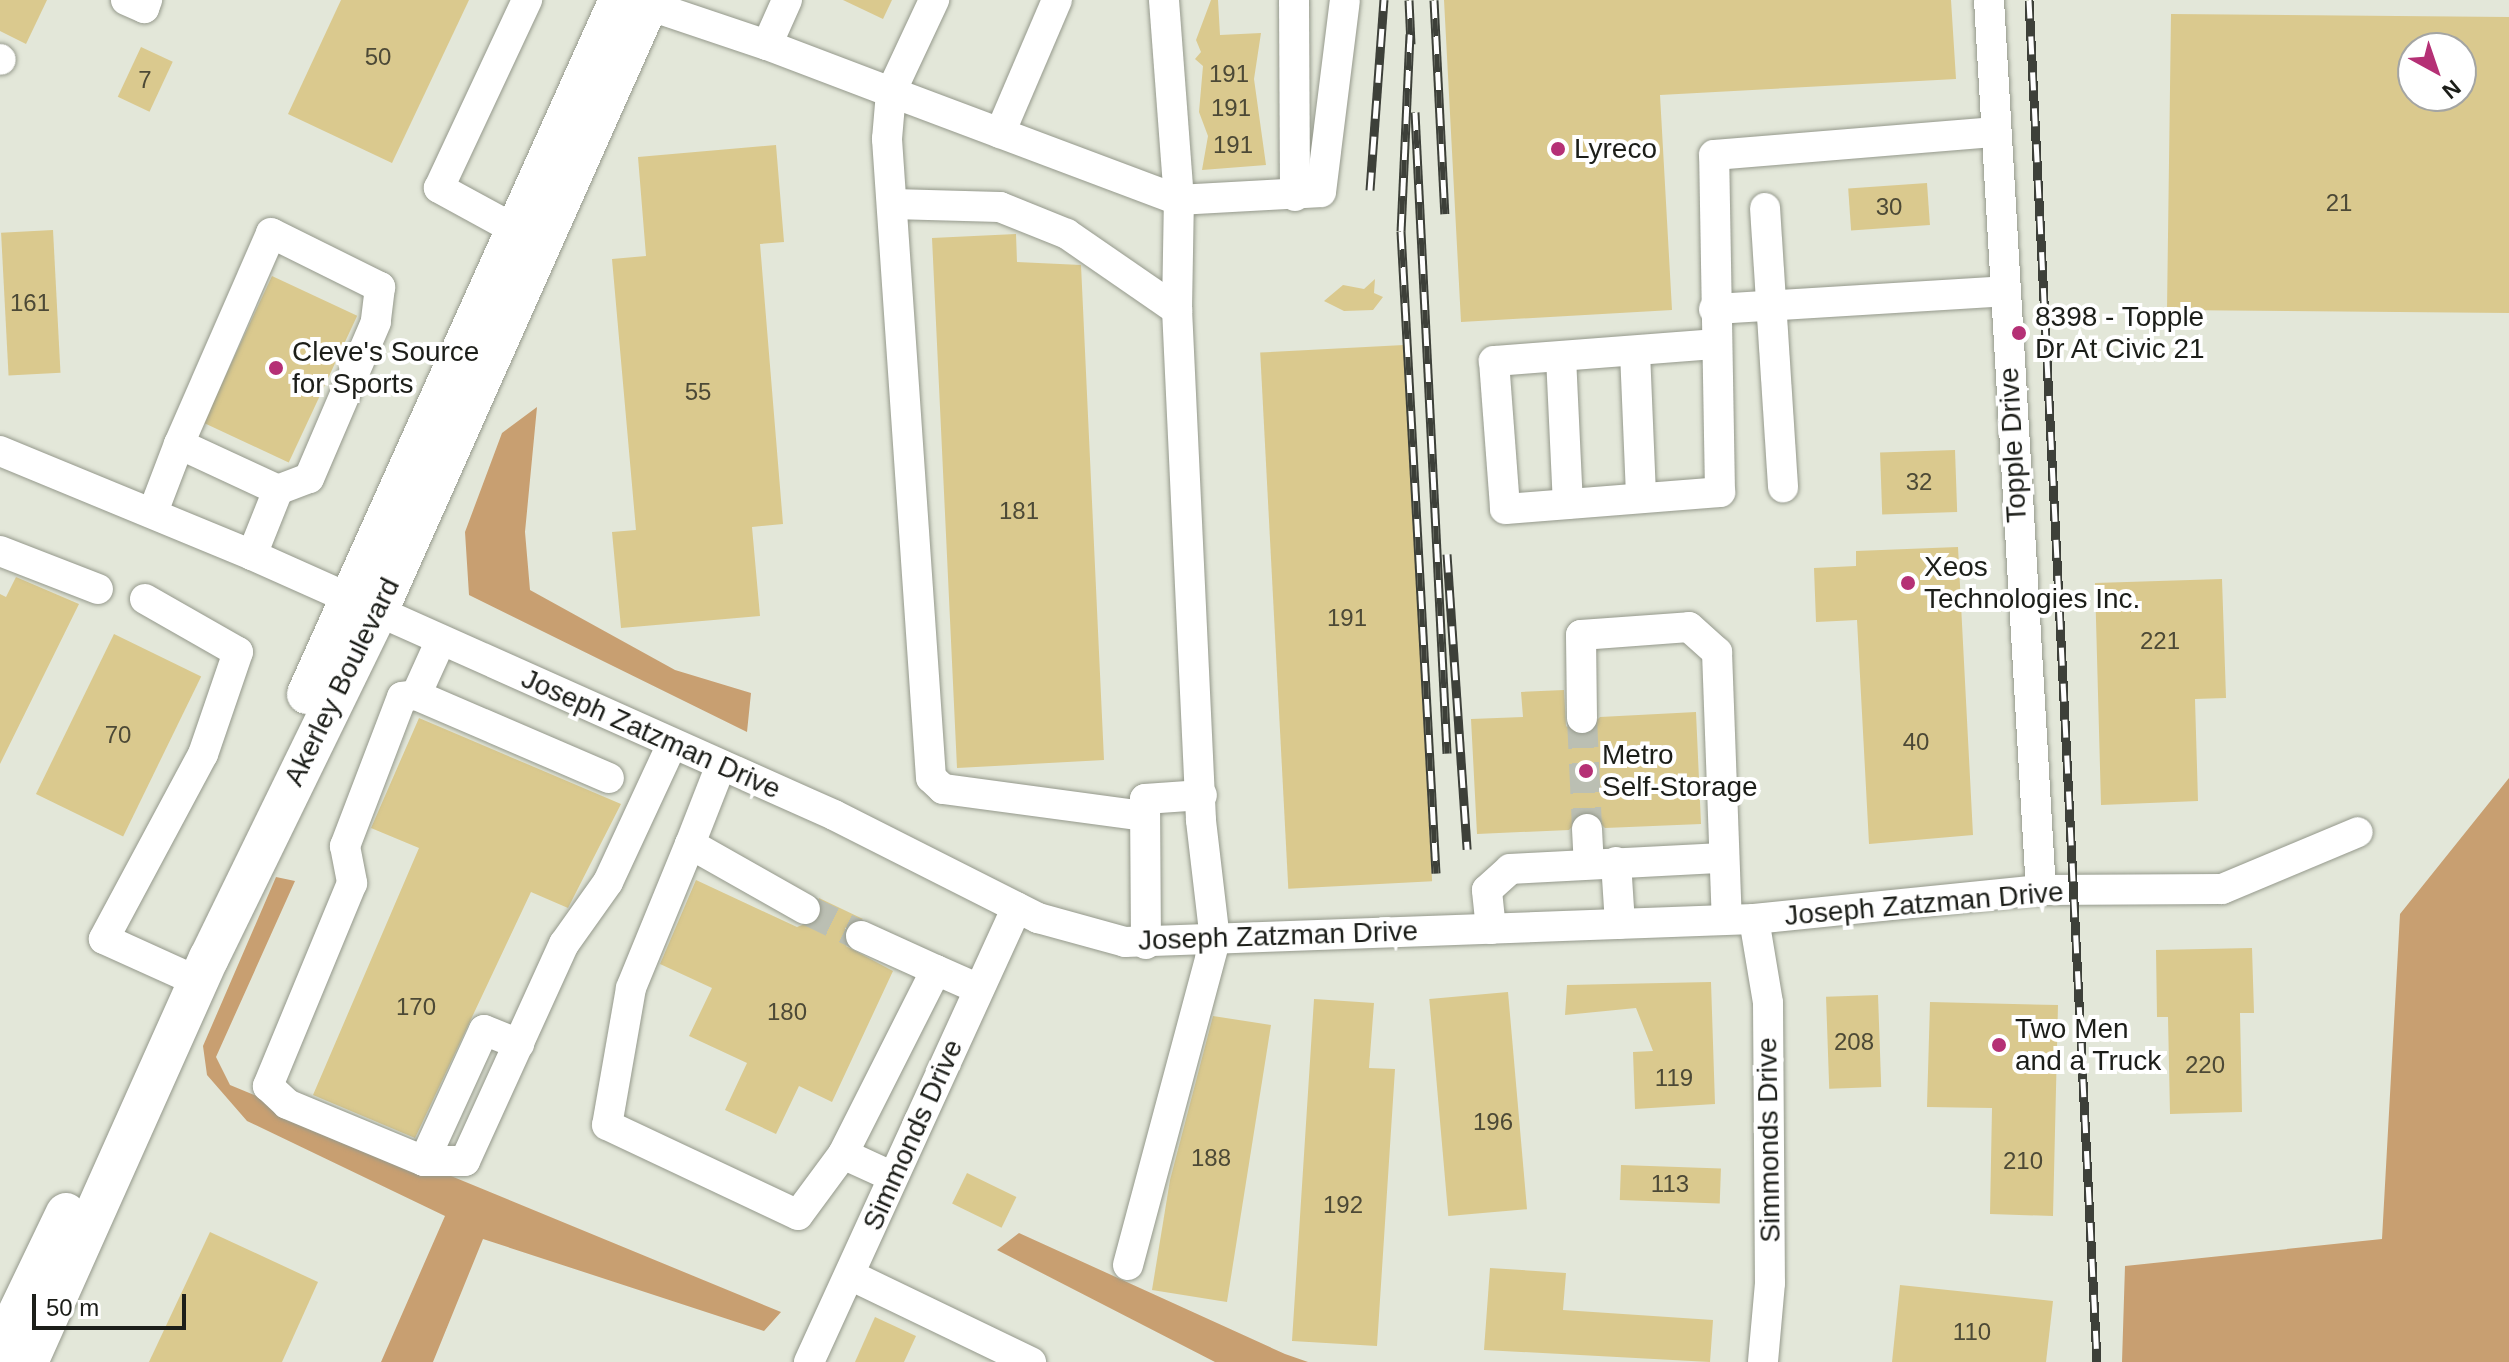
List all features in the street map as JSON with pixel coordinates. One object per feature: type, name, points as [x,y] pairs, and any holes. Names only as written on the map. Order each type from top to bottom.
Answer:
[{"type":"main road","name":"Akerley Boulevard","points":[[365,605],[516,230],[638,2]]},
{"type":"main road","name":"Akerley Boulevard","points":[[0,1350],[192,965],[365,605],[638,2]]},
{"type":"main road","name":"Akerley Boulevard","points":[[28,1362],[192,965]]},
{"type":"street","points":[[126,0],[144,8],[147,0]]},
{"type":"street","points":[[516,230],[439,188],[527,0]]},
{"type":"street","points":[[767,45],[787,0]]},
{"type":"street","points":[[934,0],[891,92],[893,204],[931,778],[943,789],[1144,816]]},
{"type":"street","points":[[1000,133],[1057,0]]},
{"type":"street","points":[[1128,1265],[1215,940],[1202,795],[1177,310],[1179,200],[1164,0]]},
{"type":"street","points":[[1294,0],[1295,196]]},
{"type":"street","points":[[638,2],[708,12],[767,45],[1179,200],[1295,196],[1321,192],[1345,0]]},
{"type":"street","name":"Topple Drive","points":[[1989,0],[2041,890]]},
{"type":"street","points":[[1715,344],[1494,361],[1505,509],[1720,492],[1714,309],[1714,155],[1996,132]]},
{"type":"street","points":[[893,204],[1000,207],[1067,234],[1177,310]]},
{"type":"street","points":[[1765,208],[1783,487]]},
{"type":"street","points":[[153,512],[179,444],[271,233],[380,287],[376,322],[309,478],[278,490],[179,444]]},
{"type":"street","points":[[1714,309],[2005,291]]},
{"type":"street","points":[[1635,352],[1641,498]]},
{"type":"street","points":[[1561,357],[1568,504]]},
{"type":"street","name":"Joseph Zatzman Drive","points":[[0,451],[153,512],[365,605],[721,765],[1017,907],[1090,934],[1146,944],[1740,919],[2041,890],[2222,889],[2358,832]]},
{"type":"street","points":[[252,555],[278,490]]},
{"type":"street","points":[[0,551],[98,589]]},
{"type":"street","points":[[145,599],[238,652],[203,754],[104,939],[192,965]]},
{"type":"street","name":"Simmonds Drive","points":[[1582,718],[1581,635],[1689,627],[1717,652],[1722,858],[1768,1003],[1771,1271],[1763,1362]]},
{"type":"street","points":[[416,695],[441,640]]},
{"type":"street","points":[[609,778],[416,695],[402,697],[345,846],[352,883],[268,1086],[287,1104],[424,1161],[465,1161],[519,1044],[672,744]]},
{"type":"street","points":[[721,765],[631,988],[607,1125],[798,1215],[843,1154],[936,970]]},
{"type":"street","points":[[1146,944],[1145,799],[1202,795]]},
{"type":"street","points":[[1587,829],[1602,863],[1620,924]]},
{"type":"street","points":[[690,844],[805,909]]},
{"type":"street","points":[[1491,929],[1487,890],[1510,869],[1722,858]]},
{"type":"street","name":"Simmonds Drive","points":[[809,1362],[1017,907]]},
{"type":"street","points":[[861,936],[979,989]]},
{"type":"street","points":[[843,1154],[893,1177]]},
{"type":"street","points":[[850,1275],[1031,1362]]},
{"type":"shaded area","points":[[537,407],[525,532],[530,590],[675,670],[751,693],[747,732],[469,595],[465,532],[502,433]]},
{"type":"shaded area","points":[[2509,778],[2509,1362],[2122,1362],[2125,1266],[2382,1239],[2400,914]]},
{"type":"shaded area","points":[[276,877],[295,881],[216,1057],[230,1085],[781,1312],[764,1331],[483,1239],[433,1362],[381,1362],[445,1216],[247,1121],[207,1075],[203,1046]]},
{"type":"shaded area","points":[[1019,1233],[1308,1362],[1215,1362],[997,1250]]},
{"type":"building","points":[[0,0],[47,0],[26,44],[0,31]]},
{"type":"building","points":[[341,0],[469,0],[392,163],[288,114]]},
{"type":"building","points":[[843,0],[892,0],[883,19]]},
{"type":"building","points":[[1211,0],[1218,0],[1220,35],[1261,33],[1254,79],[1266,165],[1202,170],[1208,136],[1199,112],[1203,66],[1195,59],[1201,52],[1196,40]]},
{"type":"building","name":"Lyreco","points":[[1444,0],[1951,0],[1956,79],[1660,95],[1672,310],[1461,322]]},
{"type":"building","points":[[2171,14],[2509,17],[2509,313],[2167,310]]},
{"type":"building","points":[[141,47],[173,62],[149,112],[118,97]]},
{"type":"building","points":[[776,145],[784,242],[760,244],[783,524],[752,527],[760,616],[621,628],[612,532],[636,530],[612,259],[646,256],[638,157]]},
{"type":"building","points":[[1927,183],[1930,225],[1851,230],[1848,189]]},
{"type":"building","points":[[53,230],[60,373],[9,376],[1,233]]},
{"type":"building","points":[[1016,234],[1017,262],[1081,265],[1104,760],[957,768],[932,238]]},
{"type":"building","name":"Cleve's Source for Sports","points":[[272,276],[357,316],[289,463],[204,423]]},
{"type":"building","points":[[1375,279],[1374,293],[1383,297],[1373,310],[1344,311],[1324,301],[1343,285],[1364,289]]},
{"type":"building","points":[[1404,345],[1432,881],[1288,889],[1260,353]]},
{"type":"building","points":[[1955,450],[1957,512],[1882,515],[1880,453]]},
{"type":"building","points":[[1958,547],[1973,835],[1869,844],[1857,620],[1816,622],[1814,568],[1856,566],[1856,551]]},
{"type":"building","points":[[16,577],[79,604],[0,764],[0,594],[6,597]]},
{"type":"building","points":[[2222,579],[2226,698],[2195,699],[2198,801],[2101,805],[2095,583]]},
{"type":"building","points":[[114,634],[201,677],[123,837],[36,794]]},
{"type":"building","name":"Metro Self-Storage","points":[[1564,690],[1566,726],[1581,736],[1600,717],[1696,712],[1701,824],[1605,828],[1587,811],[1569,830],[1477,834],[1471,719],[1523,717],[1521,692]]},
{"type":"building","points":[[419,718],[621,804],[568,908],[531,892],[415,1138],[313,1095],[419,848],[371,828]]},
{"type":"building","points":[[696,880],[797,927],[820,918],[819,898],[863,919],[845,928],[846,946],[893,971],[832,1102],[799,1086],[776,1134],[725,1110],[747,1063],[689,1036],[712,988],[660,964]]},
{"type":"building","points":[[2252,948],[2254,1013],[2240,1013],[2242,1112],[2170,1114],[2168,1017],[2157,1017],[2156,950]]},
{"type":"building","points":[[1711,982],[1715,1104],[1635,1109],[1633,1052],[1653,1051],[1636,1008],[1565,1015],[1567,985]]},
{"type":"building","points":[[1508,992],[1527,1209],[1448,1216],[1429,999]]},
{"type":"building","points":[[1878,995],[1881,1087],[1829,1089],[1826,997]]},
{"type":"building","points":[[1314,999],[1374,1003],[1369,1068],[1395,1069],[1377,1346],[1292,1341]]},
{"type":"building","points":[[1930,1002],[2058,1005],[2053,1216],[1990,1214],[1992,1108],[1927,1107]]},
{"type":"building","points":[[1213,1016],[1271,1025],[1227,1302],[1152,1290],[1170,1180]]},
{"type":"building","points":[[1621,1165],[1721,1168],[1720,1203],[1620,1200]]},
{"type":"building","points":[[967,1173],[1016,1197],[1002,1228],[952,1204]]},
{"type":"building","points":[[210,1232],[318,1282],[282,1362],[149,1362]]},
{"type":"building","points":[[1490,1268],[1566,1273],[1563,1310],[1713,1320],[1710,1362],[1484,1350]]},
{"type":"building","points":[[1900,1285],[2053,1301],[2046,1362],[1892,1362]]},
{"type":"building","points":[[875,1317],[916,1336],[904,1362],[855,1362]]},
{"type":"tunnel","points":[[1582,718],[1587,829]]},
{"type":"tunnel","points":[[805,909],[861,936]]},
{"type":"railway","points":[[1370,190],[1384,0]]},
{"type":"railway","points":[[1409,0],[1411,44]]},
{"type":"railway","points":[[1434,0],[1445,214]]},
{"type":"railway","points":[[2029,0],[2097,1362]]},
{"type":"railway","points":[[1410,34],[1401,231],[1436,873]]},
{"type":"railway","points":[[1415,112],[1447,753]]},
{"type":"railway","points":[[1447,554],[1467,849]]},
{"type":"place","name":"Lyreco","points":[[1558,149]]},
{"type":"place","name":"8398 - Topple Dr At Civic 21","points":[[2019,333]]},
{"type":"place","name":"Cleve's Source for Sports","points":[[276,368]]},
{"type":"place","name":"Xeos Technologies Inc.","points":[[1908,583]]},
{"type":"place","name":"Metro Self-Storage","points":[[1586,771]]},
{"type":"place","name":"Two Men and a Truck","points":[[1999,1045]]}]
